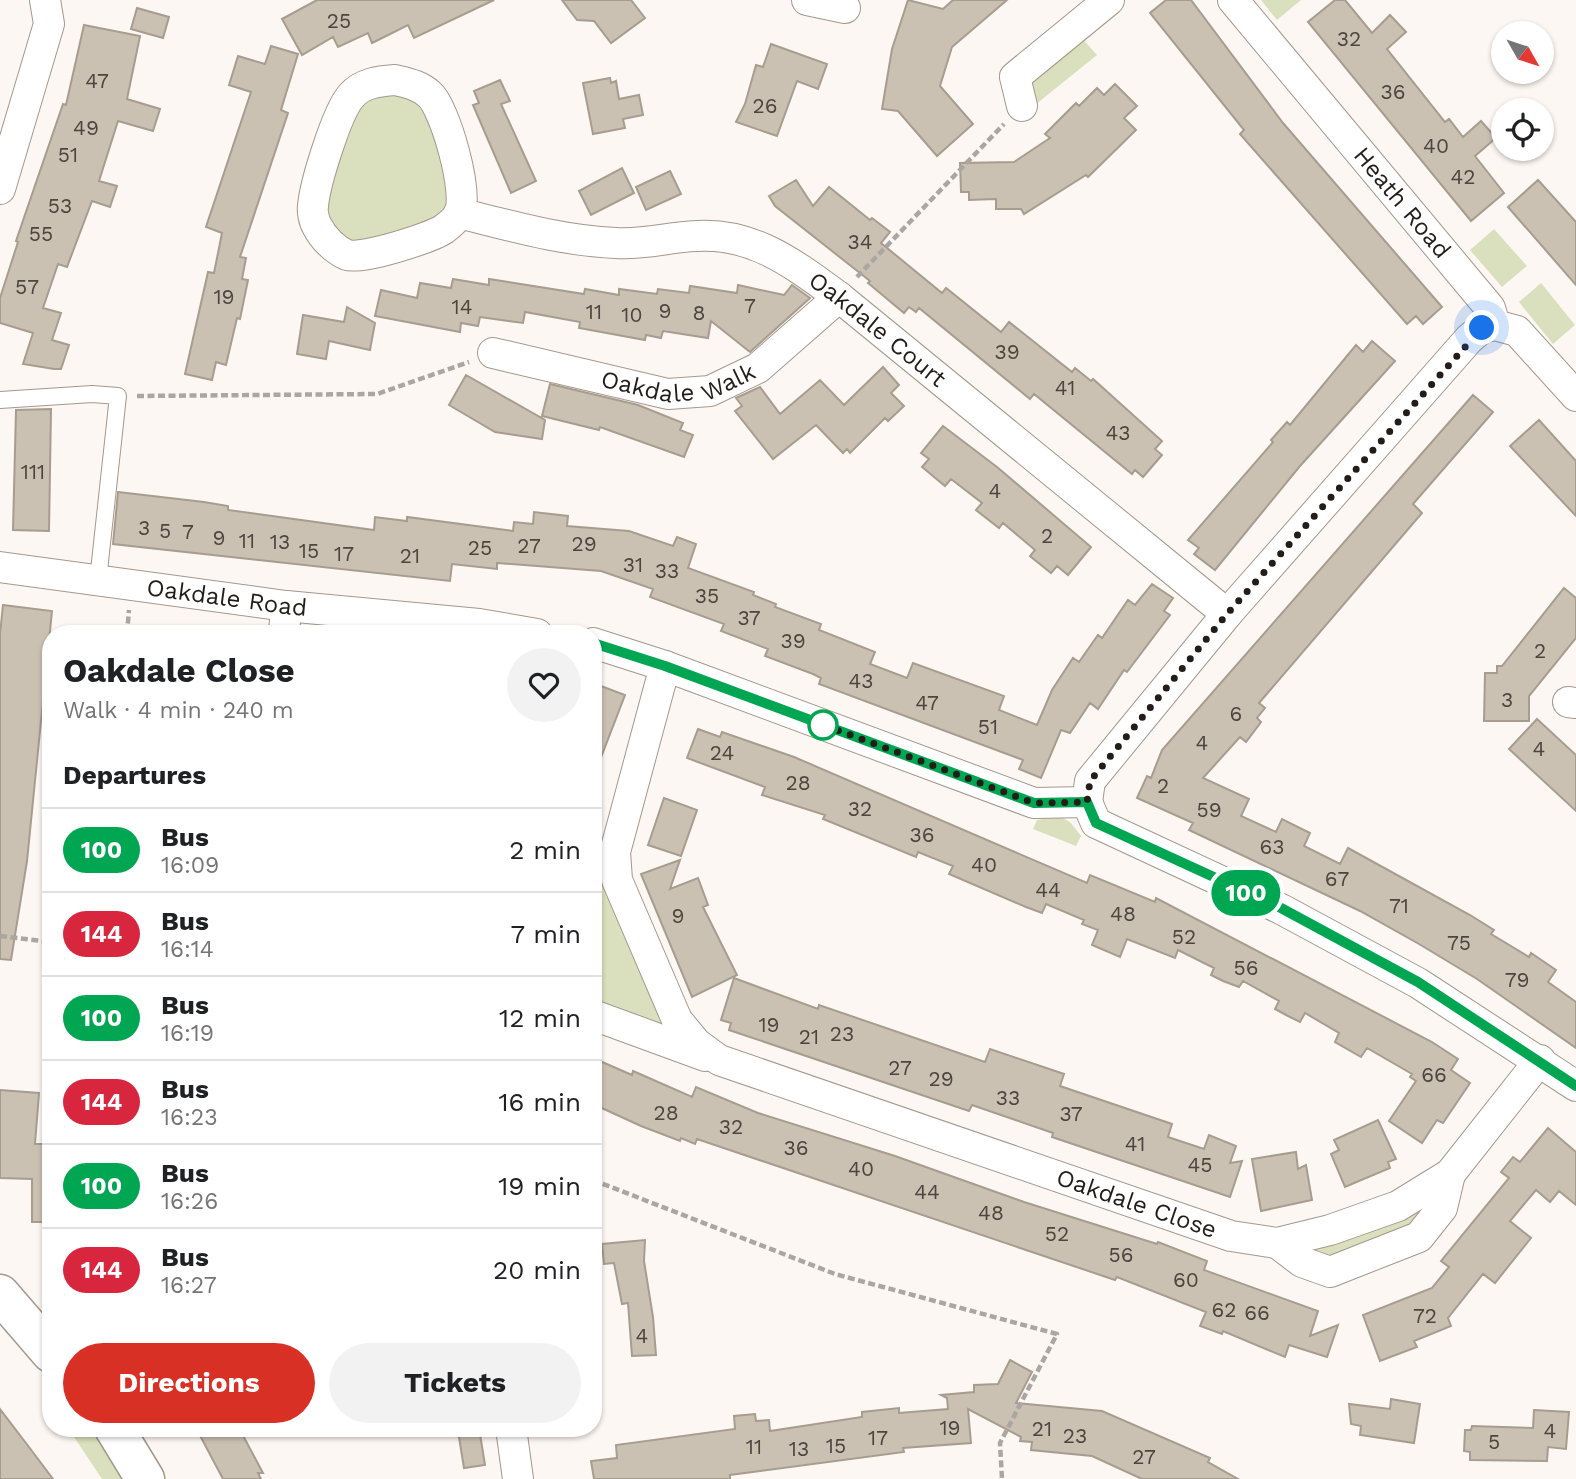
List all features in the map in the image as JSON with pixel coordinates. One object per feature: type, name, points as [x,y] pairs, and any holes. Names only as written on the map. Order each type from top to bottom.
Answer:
[{"type":"main road","points":[[0,1294],[42,1343]]},
{"type":"main road","points":[[119,1437],[145,1479]]},
{"type":"street","points":[[0,189],[49,24],[46,0]]},
{"type":"street","points":[[807,0],[845,8]]},
{"type":"street","points":[[1022,106],[1015,77],[1109,0]]},
{"type":"street","name":"Heath Road","points":[[1233,0],[1490,308],[1495,325]]},
{"type":"street","points":[[395,80],[415,85],[431,95],[442,113],[462,185],[459,214],[444,230],[370,255],[349,256],[330,244],[316,226],[312,207],[338,116],[352,94],[374,81],[395,80]]},
{"type":"street","name":"Oakdale Court","points":[[459,214],[575,241],[620,244],[695,236],[731,236],[761,245],[790,262],[839,298],[1227,614]]},
{"type":"street","name":"Oakdale Walk","points":[[493,353],[668,394],[710,391],[758,368],[839,298]]},
{"type":"street","points":[[1576,397],[1517,331],[1495,325],[1482,328],[1469,339],[1227,614],[1090,781],[1087,802],[1096,823],[1281,908],[1418,982],[1541,1060],[1576,1086]]},
{"type":"street","name":"Oakdale Road","points":[[0,567],[98,580],[285,620],[485,625]]},
{"type":"street","points":[[602,646],[665,666],[1034,803],[1087,802]]},
{"type":"street","name":"Oakdale Close","points":[[665,666],[615,852],[617,880],[677,1020],[696,1043],[719,1060]]},
{"type":"street","name":"Oakdale Close","points":[[602,866],[615,852]]},
{"type":"street","name":"Oakdale Close","points":[[602,1018],[1231,1236],[1277,1243],[1330,1230],[1398,1206],[1450,1174],[1541,1060]]},
{"type":"street","name":"Oakdale Close","points":[[1277,1243],[1302,1262],[1330,1272],[1419,1237],[1443,1208],[1450,1174]]},
{"type":"street","points":[[511,1437],[518,1479]]},
{"type":"lane","points":[[0,400],[92,394],[118,396],[98,580]]},
{"type":"path","points":[[839,298],[901,228],[1022,106]]},
{"type":"path","points":[[118,396],[377,394],[493,353]]},
{"type":"path","points":[[0,936],[42,941]]},
{"type":"path","points":[[602,1183],[835,1274],[1057,1334],[1000,1443],[1002,1479]]},
{"type":"green space","points":[[1261,0],[1301,0],[1277,20]]},
{"type":"green space","points":[[1080,36],[1097,55],[1035,105],[1030,87],[1032,78]]},
{"type":"green space","points":[[377,92],[412,94],[432,117],[452,201],[438,221],[352,245],[337,236],[323,207],[348,120],[359,102]]},
{"type":"green space","points":[[1494,229],[1527,266],[1502,287],[1470,250]]},
{"type":"green space","points":[[1541,283],[1575,325],[1553,344],[1519,302]]},
{"type":"green space","points":[[1060,816],[1071,823],[1081,836],[1076,846],[1033,829],[1037,820]]},
{"type":"green space","points":[[602,880],[606,880],[665,1026],[602,1008]]},
{"type":"green space","points":[[1417,1205],[1423,1211],[1424,1218],[1334,1262],[1317,1254],[1315,1248]]},
{"type":"green space","points":[[74,1437],[103,1437],[129,1479],[102,1479]]},
{"type":"building","points":[[317,0],[494,0],[414,38],[408,25],[372,43],[368,33],[338,47],[333,37],[302,55],[282,19]]},
{"type":"building","points":[[562,0],[631,0],[645,18],[611,43],[594,21],[577,20]]},
{"type":"building","points":[[908,0],[943,9],[953,0],[1007,0],[952,47],[940,86],[973,124],[937,156],[898,111],[882,109],[892,49]]},
{"type":"building","points":[[1166,0],[1191,0],[1283,123],[1442,307],[1423,324],[1416,316],[1407,324],[1240,134],[1244,130],[1150,13]]},
{"type":"building","points":[[1335,0],[1345,0],[1372,33],[1390,15],[1406,32],[1387,49],[1445,122],[1449,119],[1463,137],[1481,121],[1491,132],[1491,142],[1475,156],[1504,193],[1471,221],[1308,22]]},
{"type":"building","points":[[137,8],[169,17],[163,38],[131,29]]},
{"type":"building","points":[[84,25],[140,36],[127,99],[160,109],[153,131],[118,121],[99,181],[117,186],[110,207],[92,201],[67,267],[58,264],[43,308],[61,313],[52,340],[69,345],[61,369],[54,369],[23,364],[33,333],[0,323],[0,298],[18,242],[16,241],[63,104],[66,105]]},
{"type":"building","points":[[771,44],[827,64],[818,89],[797,81],[777,136],[736,122],[745,104],[756,65],[763,67]]},
{"type":"building","points":[[271,46],[298,54],[281,110],[288,113],[240,257],[246,258],[242,279],[248,280],[240,319],[237,318],[226,365],[216,362],[212,380],[185,374],[208,272],[214,273],[222,233],[206,227],[251,92],[229,85],[238,56],[265,64]]},
{"type":"building","points":[[610,78],[611,83],[616,81],[619,99],[639,95],[643,115],[623,119],[625,128],[593,134],[583,83]]},
{"type":"building","points":[[500,80],[510,101],[501,104],[536,181],[511,193],[473,105],[479,103],[474,91]]},
{"type":"building","points":[[1115,84],[1137,106],[1124,118],[1136,130],[1088,177],[1086,175],[1024,214],[1021,209],[996,209],[996,199],[969,200],[969,192],[961,192],[960,163],[1014,162],[1050,138],[1045,134],[1076,103],[1079,106],[1097,88],[1104,95]]},
{"type":"building","points":[[622,168],[634,193],[591,215],[579,191]]},
{"type":"building","points":[[670,171],[681,194],[646,210],[636,187]]},
{"type":"building","points":[[796,180],[813,206],[829,187],[870,220],[872,218],[890,232],[881,243],[942,293],[946,288],[1001,332],[1009,322],[1072,372],[1075,368],[1091,381],[1093,379],[1162,441],[1155,449],[1162,455],[1143,477],[1135,470],[1132,474],[1034,394],[1030,399],[919,308],[916,312],[909,307],[904,313],[868,283],[870,281],[775,206],[769,196]]},
{"type":"building","points":[[1538,180],[1576,222],[1576,285],[1508,207]]},
{"type":"building","points":[[453,279],[489,285],[489,279],[584,294],[585,289],[619,295],[619,289],[657,294],[658,289],[689,293],[690,286],[737,293],[738,285],[784,295],[792,285],[810,298],[750,352],[711,321],[708,338],[663,331],[661,338],[646,335],[645,340],[579,328],[580,322],[525,312],[523,323],[480,317],[478,326],[461,323],[460,332],[375,316],[381,290],[417,298],[420,283],[451,288]]},
{"type":"building","points":[[347,307],[375,323],[370,350],[329,341],[326,359],[297,354],[303,315],[344,322]]},
{"type":"building","points":[[1372,341],[1395,361],[1300,466],[1215,570],[1194,554],[1199,548],[1188,540],[1273,442],[1271,440],[1287,422],[1290,425],[1356,345],[1363,352]]},
{"type":"building","points":[[883,367],[899,385],[891,393],[904,406],[888,421],[885,418],[850,453],[847,449],[843,453],[816,425],[773,459],[735,411],[742,406],[736,398],[760,387],[780,414],[820,380],[844,405]]},
{"type":"building","points":[[466,375],[545,420],[542,439],[495,432],[449,405]]},
{"type":"building","points":[[550,384],[638,405],[683,423],[680,430],[693,435],[684,457],[600,427],[599,430],[542,416]]},
{"type":"building","points":[[1473,395],[1493,412],[1413,504],[1422,513],[1259,703],[1265,708],[1257,718],[1261,722],[1246,742],[1240,737],[1203,778],[1249,799],[1241,816],[1276,832],[1282,819],[1310,833],[1304,846],[1340,864],[1348,848],[1470,915],[1494,930],[1491,934],[1529,957],[1531,953],[1556,970],[1548,982],[1576,1002],[1576,1048],[1477,979],[1419,944],[1360,911],[1189,830],[1193,823],[1137,798],[1147,776],[1151,778],[1162,750]]},
{"type":"building","points":[[51,409],[49,531],[13,530],[16,410]]},
{"type":"building","points":[[1539,420],[1576,461],[1576,516],[1510,446]]},
{"type":"building","points":[[943,426],[997,467],[1091,547],[1068,575],[1057,566],[1051,573],[1030,556],[1035,550],[1003,523],[999,528],[976,510],[982,503],[951,479],[945,486],[922,467],[929,459],[921,453]]},
{"type":"building","points":[[118,492],[204,502],[228,506],[228,510],[374,530],[375,517],[407,521],[407,517],[513,531],[514,522],[533,524],[534,512],[568,516],[567,526],[629,531],[673,546],[677,537],[696,544],[688,568],[754,592],[753,595],[776,604],[775,607],[821,624],[819,630],[875,652],[870,664],[907,678],[913,663],[1004,696],[999,710],[1037,725],[1052,690],[1073,658],[1079,662],[1098,635],[1102,638],[1128,600],[1135,605],[1152,584],[1173,598],[1164,611],[1170,615],[1127,672],[1124,670],[1098,709],[1090,703],[1070,733],[1061,730],[1041,778],[1019,769],[1023,760],[819,684],[821,678],[765,656],[768,649],[721,631],[724,624],[650,597],[653,589],[601,571],[497,563],[497,569],[452,564],[450,581],[113,544]]},
{"type":"building","points":[[1564,588],[1576,598],[1576,638],[1529,696],[1529,721],[1484,721],[1485,673],[1497,673],[1497,666],[1502,666]]},
{"type":"building","points":[[3,605],[52,611],[51,625],[42,625],[42,711],[27,861],[11,960],[0,959],[0,634]]},
{"type":"building","points":[[602,686],[625,695],[602,755]]},
{"type":"building","points":[[1537,719],[1576,755],[1576,811],[1509,749]]},
{"type":"building","points":[[698,729],[720,737],[722,732],[794,757],[1087,883],[1090,875],[1155,902],[1156,898],[1432,1042],[1458,1059],[1451,1070],[1470,1083],[1443,1123],[1437,1120],[1422,1143],[1389,1121],[1416,1081],[1410,1077],[1412,1074],[1367,1048],[1361,1057],[1335,1042],[1339,1033],[1305,1013],[1300,1022],[1275,1009],[1279,1001],[1243,981],[1239,987],[1211,975],[1214,968],[1178,950],[1175,958],[1127,939],[1120,957],[1092,945],[1098,930],[1082,924],[1084,920],[1046,904],[1042,913],[1026,907],[949,874],[953,866],[918,852],[916,857],[823,819],[825,815],[762,795],[765,787],[687,758]]},
{"type":"building","points":[[664,798],[697,810],[681,856],[648,845]]},
{"type":"building","points":[[680,860],[670,889],[698,878],[708,905],[703,907],[737,975],[692,997],[641,874]]},
{"type":"building","points":[[734,978],[818,1009],[819,1005],[985,1062],[990,1049],[1064,1074],[1060,1086],[1172,1124],[1168,1137],[1204,1149],[1209,1135],[1236,1146],[1230,1163],[1242,1161],[1230,1197],[1052,1137],[1053,1133],[972,1105],[969,1111],[729,1030],[731,1023],[721,1020]]},
{"type":"building","points":[[602,1062],[632,1075],[633,1071],[692,1097],[696,1087],[758,1113],[895,1156],[1024,1202],[1157,1244],[1158,1242],[1207,1261],[1204,1270],[1318,1311],[1310,1336],[1338,1325],[1327,1357],[1289,1345],[1285,1357],[1223,1331],[1222,1334],[1200,1326],[1206,1312],[1117,1277],[1115,1280],[697,1139],[695,1144],[681,1138],[680,1141],[602,1108]]},
{"type":"building","points":[[0,1090],[39,1093],[35,1144],[42,1144],[42,1222],[32,1222],[32,1179],[0,1178]]},
{"type":"building","points":[[1378,1120],[1396,1159],[1388,1162],[1390,1168],[1345,1187],[1331,1154],[1339,1150],[1334,1140]]},
{"type":"building","points":[[1548,1128],[1576,1152],[1576,1205],[1559,1191],[1550,1202],[1536,1190],[1510,1221],[1531,1238],[1495,1283],[1483,1274],[1448,1318],[1451,1326],[1414,1341],[1417,1347],[1380,1361],[1363,1315],[1432,1288],[1449,1267],[1441,1261],[1509,1178],[1501,1172],[1513,1157],[1520,1162]]},
{"type":"building","points":[[1296,1152],[1298,1169],[1306,1165],[1312,1200],[1261,1211],[1252,1159]]},
{"type":"building","points":[[645,1240],[644,1261],[656,1355],[632,1356],[628,1303],[622,1304],[614,1263],[604,1264],[602,1244]]},
{"type":"building","points":[[1010,1360],[1032,1372],[1016,1403],[1102,1411],[1210,1458],[1208,1462],[1238,1479],[1142,1479],[1092,1456],[1031,1450],[1032,1442],[1020,1441],[1021,1437],[968,1409],[971,1443],[903,1448],[904,1452],[730,1475],[730,1479],[594,1479],[591,1461],[617,1458],[616,1445],[735,1429],[734,1416],[755,1414],[756,1421],[769,1420],[770,1431],[862,1417],[862,1412],[899,1408],[899,1413],[948,1409],[947,1398],[941,1395],[974,1392],[974,1385],[998,1384]]},
{"type":"building","points":[[1391,1399],[1420,1404],[1414,1443],[1360,1435],[1361,1426],[1351,1424],[1349,1404],[1390,1409]]},
{"type":"building","points":[[0,1409],[32,1451],[53,1479],[0,1479]]},
{"type":"building","points":[[1534,1410],[1569,1412],[1566,1449],[1548,1447],[1547,1461],[1470,1460],[1470,1452],[1464,1451],[1465,1430],[1471,1430],[1472,1426],[1533,1428]]},
{"type":"building","points":[[201,1437],[244,1437],[263,1473],[258,1473],[261,1479],[223,1479]]},
{"type":"building","points":[[459,1437],[480,1437],[485,1465],[464,1468]]},
{"type":"bus line","name":"100","points":[[602,645],[1034,803],[1087,802],[1096,823],[1281,908],[1418,982],[1541,1060],[1576,1086]]},
{"type":"route","points":[[823,725],[813,721],[1034,803],[1087,802],[1090,781],[1227,614],[1469,339],[1482,328]]}]
